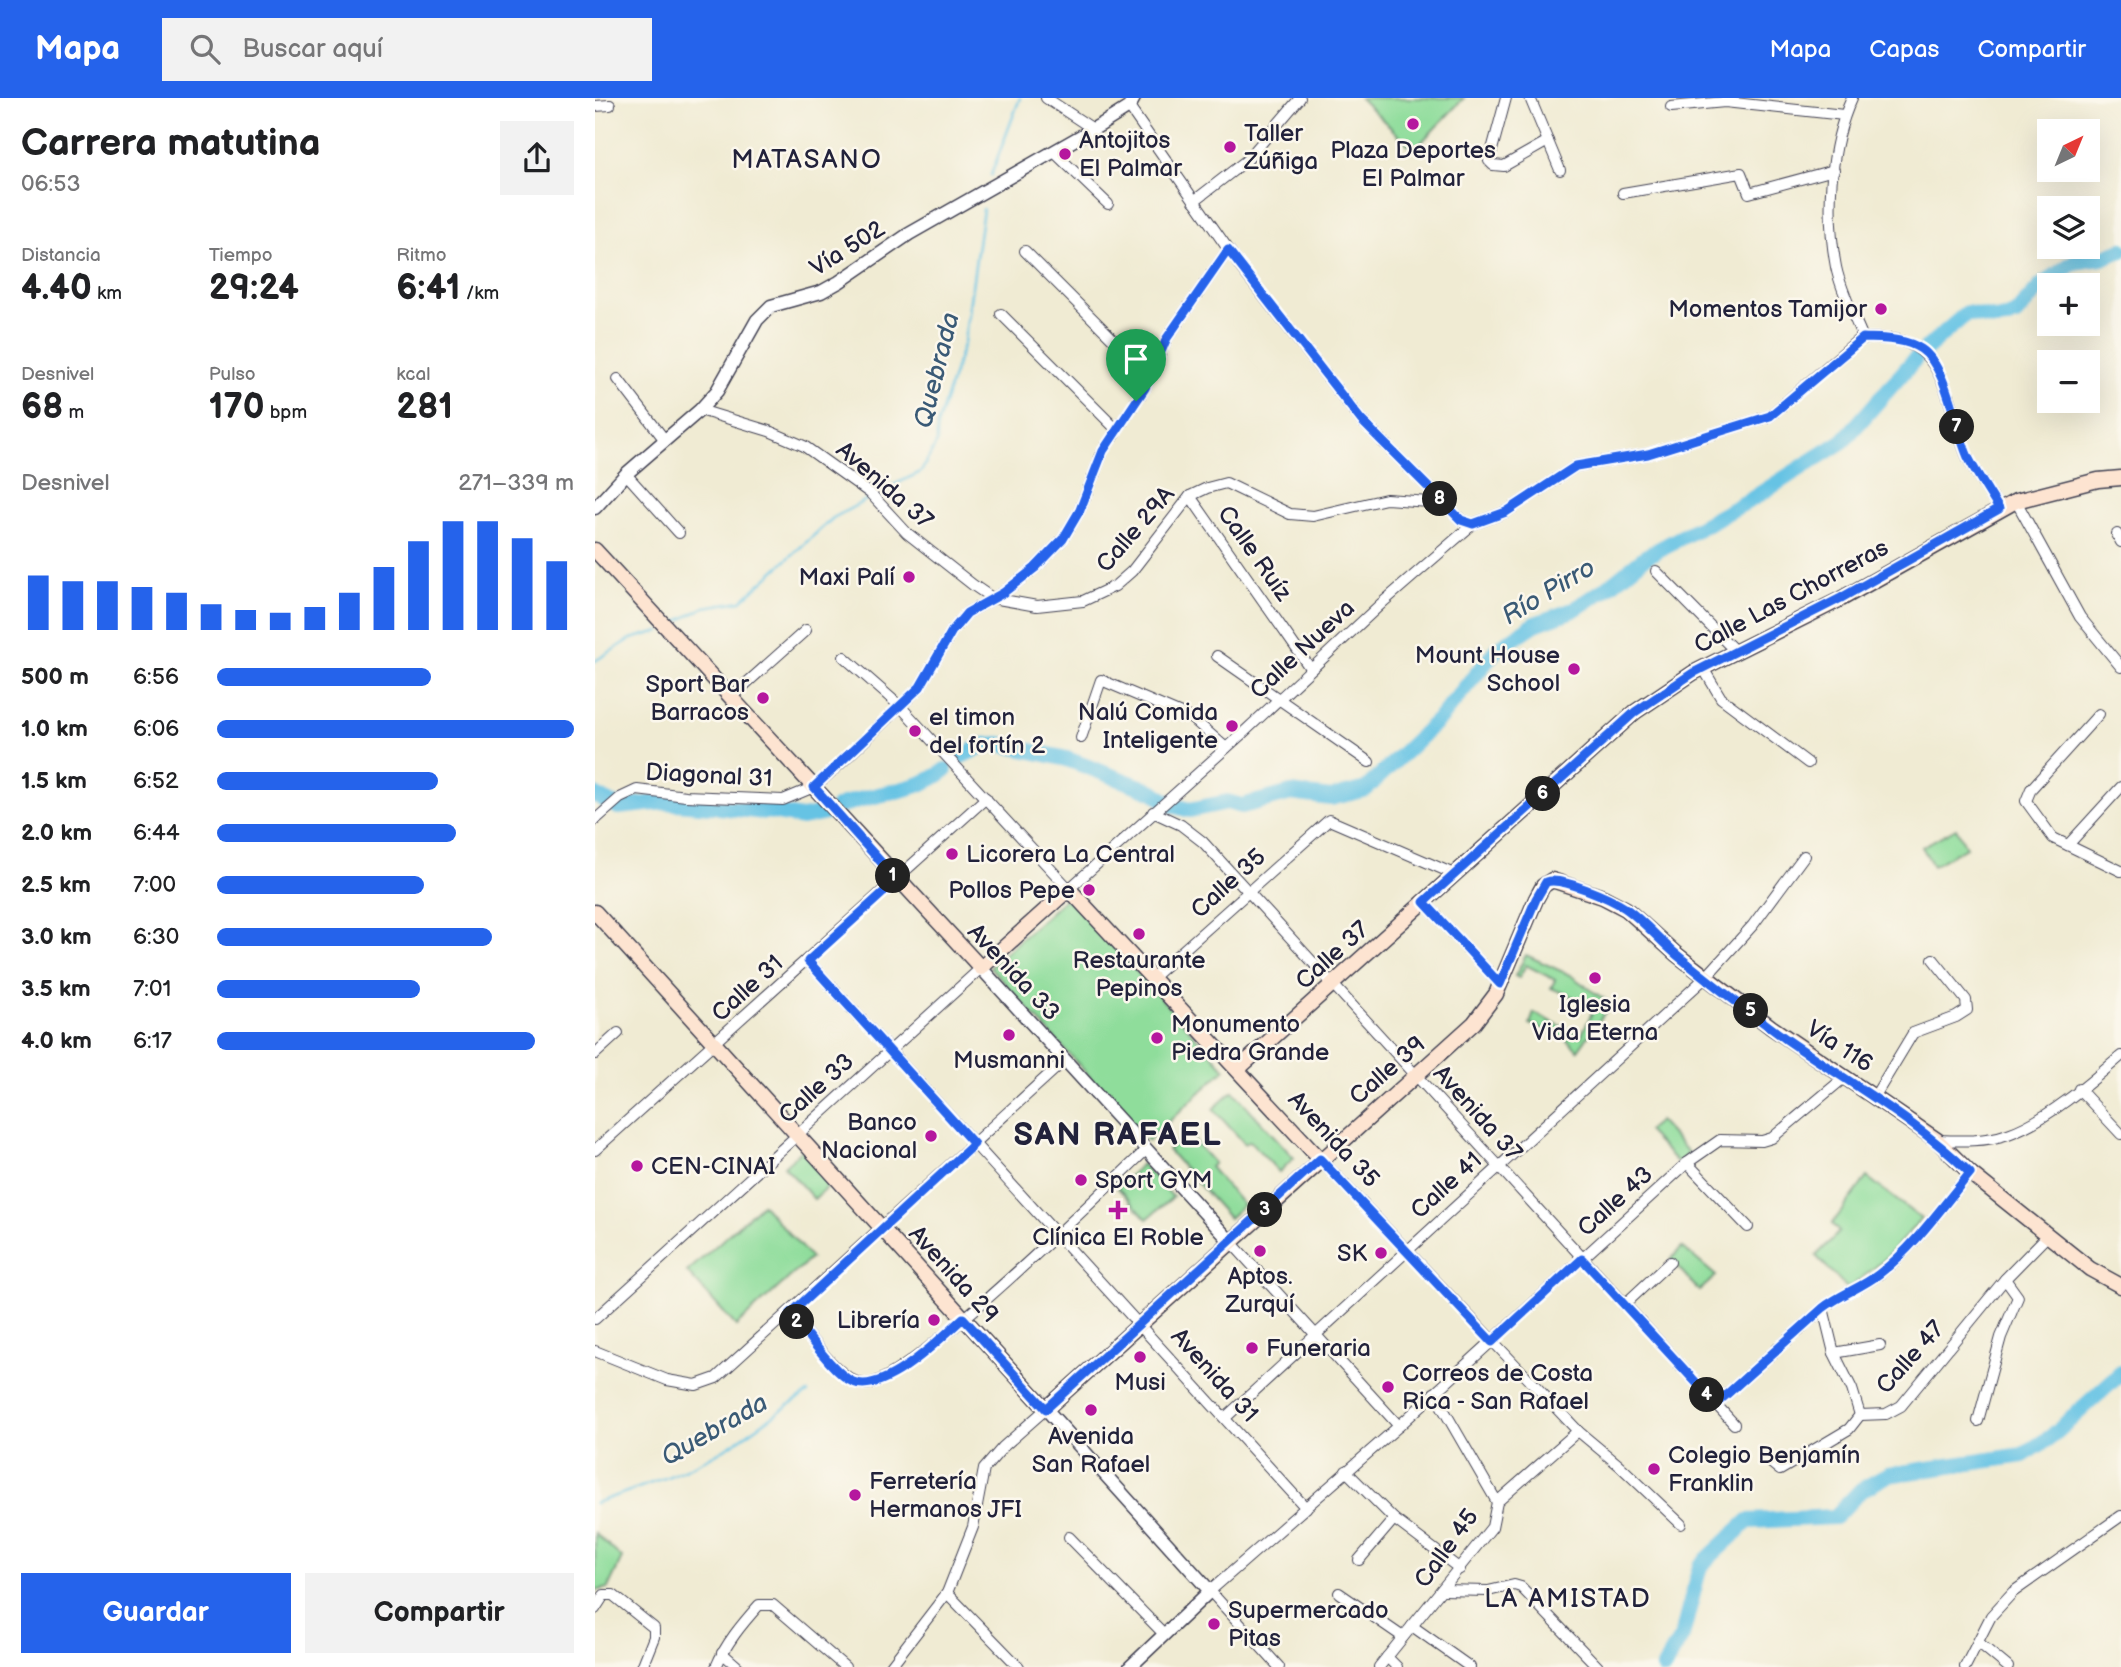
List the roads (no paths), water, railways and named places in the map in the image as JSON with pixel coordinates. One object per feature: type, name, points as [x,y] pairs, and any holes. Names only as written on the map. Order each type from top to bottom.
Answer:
[{"type":"main road","name":"Calle Las Chorreras","points":[[1454,874],[1635,712],[1703,668],[1841,598],[2016,500],[2086,482],[2121,478]]},
{"type":"main road","name":"Avenida 33","points":[[595,550],[981,968]]},
{"type":"main road","name":"Calle 37","points":[[1238,1069],[1454,874]]},
{"type":"main road","name":"Calle 39","points":[[1046,1409],[1483,1013],[1500,984],[1543,886],[1549,880],[1560,881]]},
{"type":"main road","name":"Vía 116","points":[[1560,881],[1626,909],[1706,977],[1788,1040],[1937,1140],[1970,1173],[2099,1276],[2121,1286]]},
{"type":"main road","name":"Calle 33","points":[[981,968],[1069,889]]},
{"type":"main road","name":"Avenida 35","points":[[1069,889],[1320,1159]]},
{"type":"main road","name":"Avenida 29","points":[[595,912],[1046,1409]]},
{"type":"street","points":[[1046,98],[1093,129]]},
{"type":"street","points":[[1194,201],[1247,160],[1300,98]]},
{"type":"street","points":[[1506,98],[1489,161],[1493,165],[1504,166],[1548,141]]},
{"type":"street","points":[[1530,98],[1560,170]]},
{"type":"street","points":[[1851,98],[1844,115],[1834,170],[1832,223],[1837,270],[1863,338]]},
{"type":"street","points":[[1132,102],[1228,250],[1361,420],[1461,520],[1473,524],[1506,512],[1576,466],[1648,454],[1770,416],[1863,338],[1896,340],[1919,347],[1928,354],[1937,369],[1968,457],[1999,509]]},
{"type":"street","name":"Vía 502","points":[[595,508],[627,474],[700,410],[717,391],[757,320],[771,306],[830,287],[909,234],[1055,153],[1132,102]]},
{"type":"street","points":[[1671,107],[1725,102],[1844,115]]},
{"type":"street","points":[[595,106],[610,105]]},
{"type":"street","points":[[1055,153],[1108,204]]},
{"type":"street","points":[[1623,193],[1741,173],[1749,193],[1834,170]]},
{"type":"street","points":[[814,787],[901,707],[927,677],[952,631],[967,613],[1035,568],[1063,539],[1080,510],[1103,451],[1145,388],[1183,312],[1228,250]]},
{"type":"street","points":[[1025,251],[1114,340],[1153,369]]},
{"type":"street","points":[[1001,314],[1116,429]]},
{"type":"street","points":[[618,379],[664,439]]},
{"type":"street","name":"Avenida 37","points":[[700,410],[769,431],[818,455],[870,493],[907,533],[992,598]]},
{"type":"street","points":[[627,474],[678,533]]},
{"type":"street","name":"Calle 29A","points":[[992,598],[1037,606],[1083,601],[1103,593],[1132,571],[1189,496],[1226,483],[1290,514],[1313,516],[1386,499],[1444,503]]},
{"type":"street","name":"Calle Ruíz","points":[[1189,496],[1310,668]]},
{"type":"street","points":[[2016,500],[2080,617],[2121,667]]},
{"type":"street","name":"Calle Nueva","points":[[1156,809],[1473,524]]},
{"type":"street","points":[[1656,571],[1737,653]]},
{"type":"street","points":[[731,697],[806,630]]},
{"type":"street","points":[[1217,656],[1369,762]]},
{"type":"street","name":"Avenida 35","points":[[844,657],[901,707],[1069,889]]},
{"type":"street","points":[[1703,668],[1721,698],[1808,763]]},
{"type":"street","points":[[1081,738],[1101,680],[1193,719],[1226,748]]},
{"type":"street","points":[[2099,714],[2031,789],[2026,801],[2053,838],[2121,871]]},
{"type":"street","name":"Diagonal 31","points":[[595,820],[620,798],[637,790],[686,796],[783,800],[814,787]]},
{"type":"street","points":[[2068,845],[2121,787]]},
{"type":"street","name":"Calle 31","points":[[595,1150],[808,961],[986,797]]},
{"type":"street","name":"Avenida 37","points":[[1156,809],[1194,834],[1250,893],[1734,1424]]},
{"type":"street","name":"Calle 33","points":[[1069,889],[1156,809]]},
{"type":"street","name":"Calle 35","points":[[1153,977],[1331,820],[1454,874]]},
{"type":"street","name":"Calle 41","points":[[1225,1418],[1706,977],[1752,925],[1804,856]]},
{"type":"street","points":[[1424,902],[1500,984]]},
{"type":"street","points":[[1875,1096],[1913,1033],[1956,1017],[1967,1010],[1968,1004],[1933,959]]},
{"type":"street","name":"Avenida 31","points":[[808,961],[1306,1508]]},
{"type":"street","name":"Calle 33","points":[[595,1319],[981,968]]},
{"type":"street","name":"Avenida 33","points":[[981,968],[1399,1426]]},
{"type":"street","points":[[595,1054],[618,1032]]},
{"type":"street","points":[[1937,1140],[1980,1140],[2007,1135],[2025,1126],[2079,1089],[2121,1056]]},
{"type":"street","points":[[595,1351],[667,1380],[696,1385],[716,1378],[790,1314],[1065,1060]]},
{"type":"street","name":"Calle 43","points":[[1210,1591],[1399,1426],[1687,1163],[1720,1140],[1762,1142],[1772,1138],[1845,1077]]},
{"type":"street","points":[[2079,1089],[2121,1134]]},
{"type":"street","points":[[790,1314],[847,1378],[866,1385],[891,1376],[963,1318],[1147,1149]]},
{"type":"street","name":"Avenida 35","points":[[1320,1159],[1578,1431],[1681,1524]]},
{"type":"street","points":[[1687,1163],[1748,1227]]},
{"type":"street","points":[[1716,1404],[1823,1308],[1836,1298],[1858,1290],[1882,1272],[1970,1173]]},
{"type":"street","name":"Calle 47","points":[[1764,1457],[1780,1470],[1849,1429],[1860,1415],[1886,1414],[1901,1406],[2005,1279],[2048,1235]]},
{"type":"street","points":[[1624,1304],[1670,1262]]},
{"type":"street","points":[[1978,1421],[2001,1337],[2018,1297],[2005,1279]]},
{"type":"street","points":[[1823,1308],[1834,1353],[1852,1389],[1860,1415]]},
{"type":"street","points":[[1834,1353],[1880,1345]]},
{"type":"street","points":[[1434,1393],[1497,1502]]},
{"type":"street","points":[[890,1667],[947,1593],[973,1527],[984,1469],[1003,1447],[1046,1409]]},
{"type":"street","name":"Avenida 29","points":[[1046,1409],[1279,1667]]},
{"type":"street","name":"Calle 45","points":[[1379,1667],[1492,1527],[1497,1502],[1578,1431]]},
{"type":"street","points":[[1346,1471],[1394,1519],[1460,1569]]},
{"type":"street","points":[[1965,1667],[1991,1616],[2013,1592],[2121,1516]]},
{"type":"street","points":[[1359,1560],[1394,1519]]},
{"type":"street","points":[[1069,1536],[1163,1633]]},
{"type":"street","points":[[1443,1590],[1463,1592],[1514,1585],[1521,1587],[1598,1667]]},
{"type":"street","points":[[1130,1667],[1210,1591]]},
{"type":"street","points":[[947,1593],[1019,1667]]},
{"type":"street","points":[[1339,1594],[1403,1637]]},
{"type":"street","points":[[595,1609],[604,1595],[613,1595],[654,1628],[654,1637],[642,1667]]},
{"type":"street","points":[[716,1667],[722,1653],[759,1605],[773,1605],[845,1667]]},
{"type":"street","points":[[1412,1626],[1470,1667]]},
{"type":"street","points":[[1979,1643],[2008,1667]]},
{"type":"street","points":[[722,1653],[738,1667]]},
{"type":"street","points":[[1387,1657],[1397,1667]]},
{"type":"waterway","points":[[991,175],[1020,98]]},
{"type":"waterway","name":"Quebrada","points":[[881,491],[921,472],[937,442],[937,426],[964,342],[983,209]]},
{"type":"waterway","name":"Río Pirro","points":[[1927,348],[1967,313],[1995,319],[2007,318],[2016,314],[2041,286],[2074,262],[2102,258],[2121,250]]},
{"type":"waterway","name":"Río Pirro","points":[[959,757],[984,745],[1000,744],[1067,759],[1154,792],[1169,804],[1190,810],[1227,802],[1242,806],[1291,793],[1331,798],[1366,789],[1441,717],[1496,650],[1535,624],[1573,610],[1607,588],[1645,557],[1752,499],[1843,441],[1915,359]]},
{"type":"waterway","name":"Quebrada","points":[[675,623],[705,607],[741,601],[833,518],[868,499]]},
{"type":"waterway","name":"Quebrada","points":[[595,661],[631,639],[660,631]]},
{"type":"waterway","name":"Río Pirro","points":[[838,807],[908,788],[934,778],[945,770]]},
{"type":"waterway","name":"Río Pirro","points":[[595,795],[618,807],[665,802],[711,806]]},
{"type":"waterway","name":"Río Pirro","points":[[719,807],[765,812]]},
{"type":"waterway","name":"Río Pirro","points":[[772,812],[802,818],[826,813]]},
{"type":"waterway","points":[[1664,1667],[1682,1636],[1700,1566],[1748,1521],[1835,1517],[1861,1490],[1888,1475],[2023,1455],[2051,1437],[2121,1373]]},
{"type":"waterway","name":"Quebrada","points":[[595,1503],[695,1465],[808,1393]]},
{"type":"place","name":"Plaza Deportes El Palmar","points":[[1413,124]]},
{"type":"place","name":"Taller Zúñiga","points":[[1230,147]]},
{"type":"place","name":"Antojitos El Palmar","points":[[1065,154]]},
{"type":"place","name":"Momentos Tamijor","points":[[1881,309]]},
{"type":"place","name":"Maxi Palí","points":[[909,577]]},
{"type":"place","name":"Mount House School","points":[[1574,669]]},
{"type":"place","name":"Sport Bar Barracos","points":[[763,698]]},
{"type":"place","name":"Nalú Comida Inteligente","points":[[1232,726]]},
{"type":"place","name":"el timon del fortín 2","points":[[915,731]]},
{"type":"place","name":"Licorera La Central","points":[[952,854]]},
{"type":"place","name":"Pollos Pepe","points":[[1089,890]]},
{"type":"place","name":"Restaurante Pepinos","points":[[1139,934]]},
{"type":"place","name":"Iglesia Vida Eterna","points":[[1595,978]]},
{"type":"place","name":"Musmanni","points":[[1009,1035]]},
{"type":"place","name":"Monumento Piedra Grande","points":[[1157,1038]]},
{"type":"place","name":"Banco Nacional","points":[[931,1136]]},
{"type":"place","name":"CEN-CINAI","points":[[637,1166]]},
{"type":"place","name":"Sport GYM","points":[[1081,1180]]},
{"type":"place","name":"Clínica El Roble","points":[[1118,1210]]},
{"type":"place","name":"Aptos. Zurquí","points":[[1260,1251]]},
{"type":"place","name":"SK","points":[[1381,1253]]},
{"type":"place","name":"Librería","points":[[934,1320]]},
{"type":"place","name":"Funeraria","points":[[1252,1348]]},
{"type":"place","name":"Musi","points":[[1140,1357]]},
{"type":"place","name":"Correos de Costa Rica - San Rafael","points":[[1388,1387]]},
{"type":"place","name":"Avenida San Rafael","points":[[1091,1410]]},
{"type":"place","name":"Colegio Benjamín Franklin","points":[[1654,1469]]},
{"type":"place","name":"Ferretería Hermanos JFI","points":[[855,1495]]},
{"type":"place","name":"Supermercado Pitas","points":[[1214,1624]]},
{"type":"district","name":"MATASANO","points":[[807,159]]},
{"type":"district","name":"SAN RAFAEL","points":[[1118,1134]]},
{"type":"district","name":"LA AMISTAD","points":[[1568,1598]]}]
